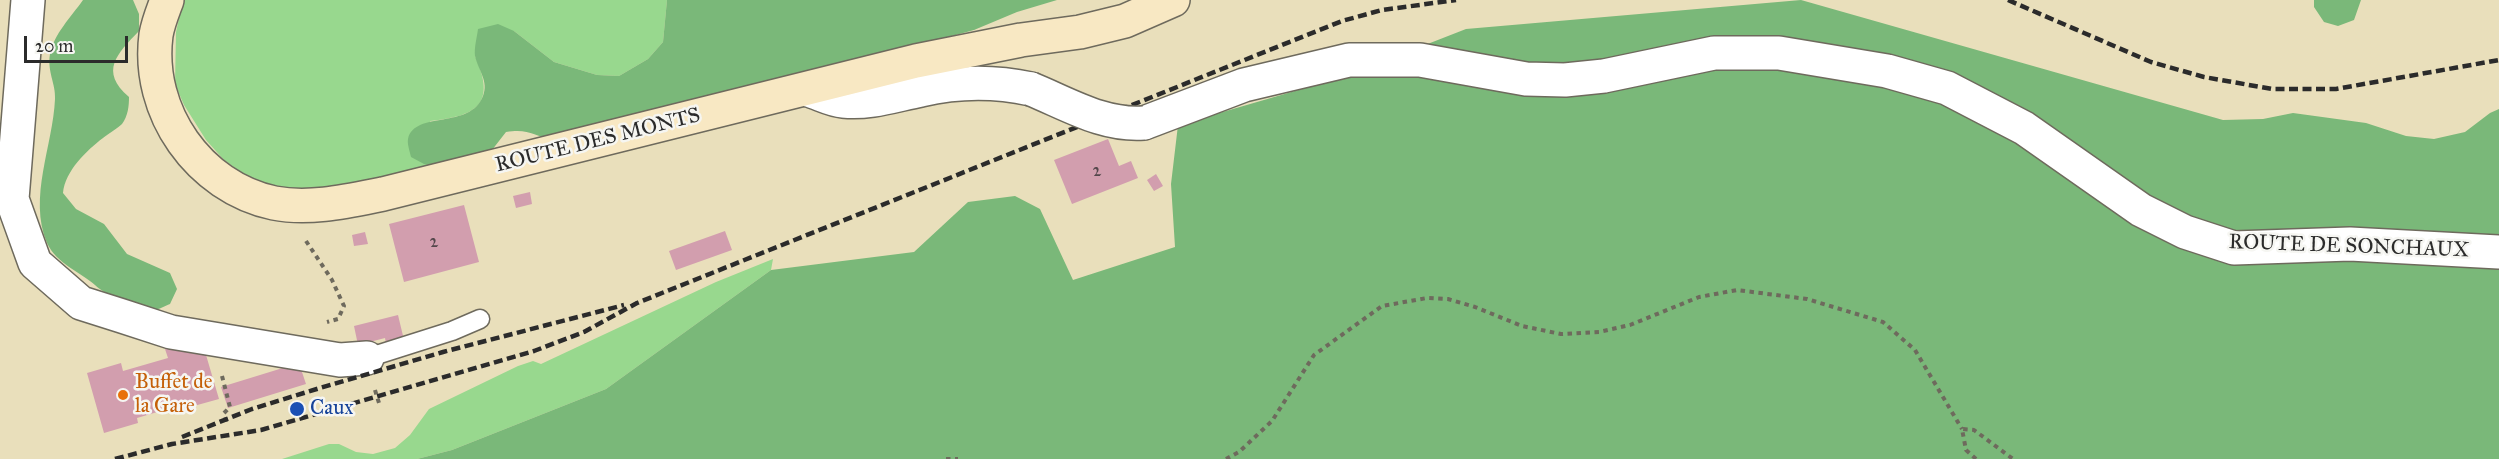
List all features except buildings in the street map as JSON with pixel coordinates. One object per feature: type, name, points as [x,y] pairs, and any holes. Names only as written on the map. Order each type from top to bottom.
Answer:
[{"type":"street","points":[[28,0],[12,199],[35,263],[81,303],[171,332],[340,360],[367,358]]},
{"type":"street","name":"ROUTE DES MONTS","points":[[167,0],[156,35],[155,65],[164,104],[183,144],[211,175],[227,185],[258,199],[291,205],[330,204],[383,194],[808,90],[916,61],[1021,40],[1080,32],[1125,21],[1173,0]]},
{"type":"street","name":"ROUTE DE SONCHAUX","points":[[808,90],[841,101],[870,102],[923,89],[968,83],[1000,83],[1031,89],[1111,121],[1128,124],[1143,123],[1244,85],[1349,60],[1420,60],[1526,79],[1564,80],[1604,76],[1714,53],[1779,52],[1887,70],[1947,88],[2024,128],[2141,210],[2185,232],[2234,248],[2350,244],[2499,252]]},
{"type":"lane","points":[[367,358],[452,331],[480,319]]},
{"type":"path","points":[[291,205],[294,222],[332,280],[344,306],[338,319],[322,324]]},
{"type":"path","points":[[1226,459],[1239,452],[1272,421],[1314,355],[1382,306],[1427,298],[1448,299],[1522,326],[1561,334],[1599,332],[1630,325],[1699,297],[1737,290],[1808,298],[1883,322],[1915,350],[1962,429],[1966,450],[1976,459]]},
{"type":"path","points":[[224,413],[227,424]]},
{"type":"path","points":[[1962,429],[1974,430],[2013,459]]},
{"type":"path","points":[[946,459],[958,459]]},
{"type":"green space","points":[[83,0],[133,0],[139,14],[139,31],[118,55],[113,71],[120,88],[129,97],[126,118],[122,124],[84,155],[72,169],[63,193],[76,209],[104,224],[127,254],[170,273],[177,289],[170,304],[153,310],[114,297],[69,267],[51,250],[42,226],[41,190],[55,99],[50,54],[59,33]]},
{"type":"green space","points":[[183,0],[667,0],[663,42],[648,59],[619,76],[597,75],[554,62],[514,31],[475,56],[484,86],[483,97],[478,105],[460,116],[430,121],[440,167],[322,194],[265,186],[224,160],[206,140],[184,105],[175,84],[176,32]]},
{"type":"green space","points":[[667,0],[1057,0],[1017,12],[974,30],[897,51],[795,109],[768,109],[554,140],[526,132],[506,132],[492,150],[440,167],[424,164],[411,157],[408,139],[413,130],[421,125],[467,113],[483,96],[484,80],[475,56],[478,29],[498,24],[514,31],[554,62],[597,75],[619,76],[648,59],[663,42]]},
{"type":"green space","points":[[1801,0],[2223,120],[2263,119],[2293,113],[2366,123],[2406,136],[2434,139],[2465,132],[2499,109],[2499,459],[417,459],[452,450],[606,389],[771,270],[914,252],[968,202],[1015,196],[1040,209],[1073,280],[1175,247],[1171,184],[1178,125],[1343,77],[1466,29]]},
{"type":"green space","points":[[2314,0],[2361,0],[2354,20],[2338,26],[2324,22],[2314,7]]},
{"type":"green space","points":[[773,259],[771,270],[606,389],[452,450],[417,459],[282,459],[329,444],[339,444],[356,452],[373,454],[395,448],[410,435],[429,409],[518,366],[533,361],[541,364],[716,282]]},
{"type":"railway","points":[[115,459],[172,444],[261,430],[534,351],[584,332],[637,303],[1342,21],[1382,10],[1456,0]]},
{"type":"railway","points":[[2008,0],[2151,62],[2204,77],[2272,89],[2336,89],[2499,60]]},
{"type":"railway","points":[[182,437],[252,409],[320,388],[443,352],[624,305]]},
{"type":"place","name":"Buffet de la Gare","points":[[123,395]]},
{"type":"place","name":"Caux","points":[[297,409]]}]
